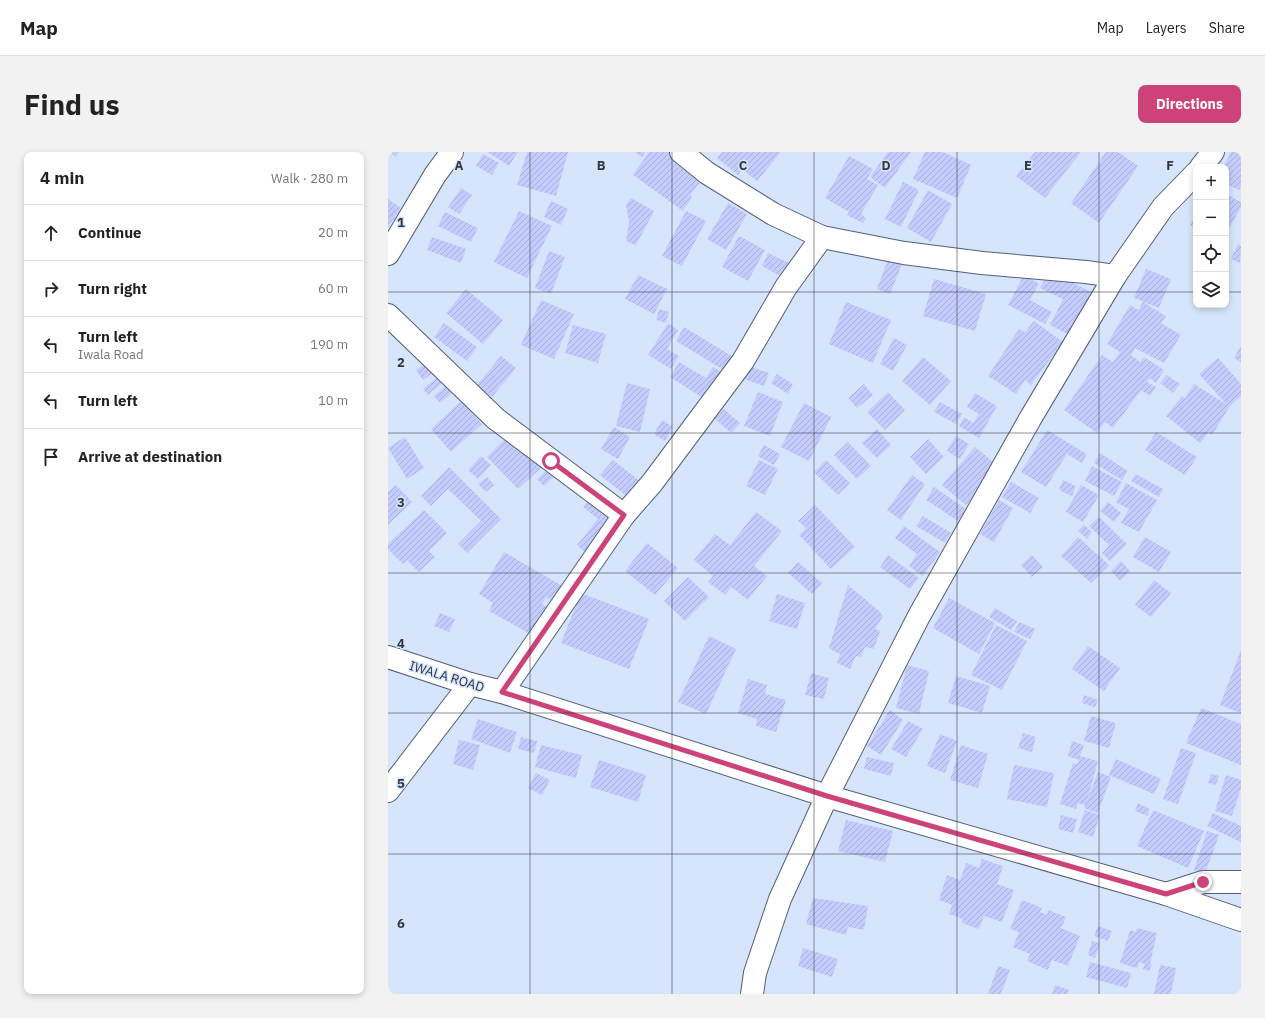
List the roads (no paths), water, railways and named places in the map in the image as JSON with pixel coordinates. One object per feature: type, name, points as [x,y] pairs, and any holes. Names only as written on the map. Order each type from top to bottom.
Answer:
[{"type":"street","points":[[388,254],[435,175],[452,152]]},
{"type":"street","points":[[681,152],[707,173],[773,214],[822,237],[904,253],[982,263],[1115,276]]},
{"type":"street","points":[[1203,164],[1213,152]]},
{"type":"street","points":[[752,994],[755,973],[780,900],[827,796],[919,616],[1026,426],[1115,276],[1163,207],[1193,176]]},
{"type":"street","points":[[502,692],[624,515],[652,483],[743,361],[786,287],[822,237]]},
{"type":"street","points":[[388,315],[496,419],[624,515]]},
{"type":"street","name":"IWALA ROAD","points":[[388,657],[827,796],[1166,894],[1241,920]]},
{"type":"street","points":[[388,791],[470,684]]},
{"type":"street","points":[[1166,894],[1203,882],[1241,882]]}]
